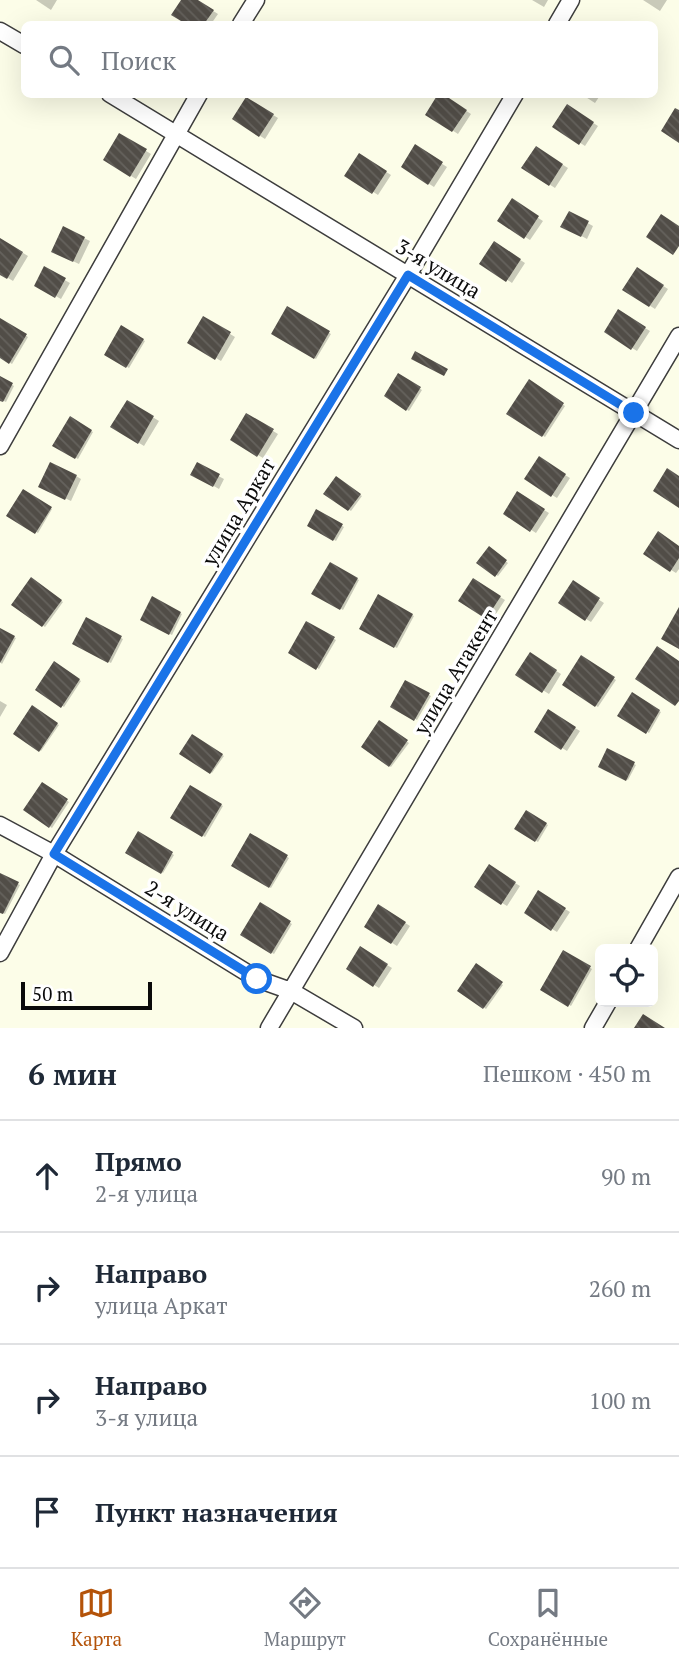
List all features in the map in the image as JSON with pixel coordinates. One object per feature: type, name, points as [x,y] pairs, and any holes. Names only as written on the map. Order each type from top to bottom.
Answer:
[{"type":"street","points":[[244,21],[256,0]]},
{"type":"street","points":[[559,21],[571,0]]},
{"type":"street","points":[[0,31],[21,43]]},
{"type":"street","name":"3-я улица","points":[[117,98],[679,440]]},
{"type":"street","points":[[0,446],[198,98]]},
{"type":"street","name":"улица Аркат","points":[[0,953],[54,854],[408,275],[513,98]]},
{"type":"street","name":"улица Атакент","points":[[270,1028],[679,336]]},
{"type":"street","name":"2-я улица","points":[[0,825],[54,854],[257,979],[291,991],[354,1028]]},
{"type":"street","points":[[641,944],[679,877]]},
{"type":"street","points":[[593,1028],[605,1007]]},
{"type":"building","points":[[181,0],[198,0],[214,10],[206,21],[181,21],[171,15]]},
{"type":"building","points":[[245,98],[274,114],[259,137],[232,119]]},
{"type":"building","points":[[436,98],[449,98],[467,110],[452,132],[425,115]]},
{"type":"building","points":[[567,104],[594,122],[579,145],[552,127]]},
{"type":"building","points":[[675,108],[679,110],[679,143],[661,131]]},
{"type":"building","points":[[119,133],[147,149],[130,177],[103,160]]},
{"type":"building","points":[[415,144],[443,162],[428,185],[401,167]]},
{"type":"building","points":[[536,146],[563,164],[549,186],[521,168]]},
{"type":"building","points":[[359,153],[387,171],[372,194],[344,176]]},
{"type":"building","points":[[512,198],[539,216],[524,239],[497,221]]},
{"type":"building","points":[[569,211],[589,221],[581,237],[560,227]]},
{"type":"building","points":[[661,214],[679,226],[679,246],[673,255],[646,237]]},
{"type":"building","points":[[63,226],[85,237],[73,262],[51,252]]},
{"type":"building","points":[[0,238],[23,252],[7,279],[0,275]]},
{"type":"building","points":[[494,241],[521,259],[506,282],[479,264]]},
{"type":"building","points":[[44,266],[66,278],[55,298],[34,286]]},
{"type":"building","points":[[637,267],[664,285],[649,307],[622,290]]},
{"type":"building","points":[[287,306],[330,331],[314,359],[271,334]]},
{"type":"building","points":[[618,309],[646,327],[631,350],[604,332]]},
{"type":"building","points":[[203,316],[231,332],[215,360],[187,343]]},
{"type":"building","points":[[0,318],[27,334],[9,364],[0,358]]},
{"type":"building","points":[[121,325],[144,339],[126,368],[104,355]]},
{"type":"building","points":[[415,351],[448,369],[444,376],[411,359]]},
{"type":"building","points":[[398,373],[421,387],[406,411],[384,396]]},
{"type":"building","points":[[0,376],[13,383],[3,402],[0,401]]},
{"type":"building","points":[[529,379],[564,403],[542,437],[506,414]]},
{"type":"building","points":[[127,400],[154,416],[138,444],[110,427]]},
{"type":"building","points":[[246,413],[274,429],[257,457],[230,440]]},
{"type":"building","points":[[70,416],[92,430],[75,459],[52,446]]},
{"type":"building","points":[[539,456],[566,474],[551,497],[524,479]]},
{"type":"building","points":[[50,462],[77,475],[65,500],[38,487]]},
{"type":"building","points":[[197,462],[220,474],[213,487],[190,475]]},
{"type":"building","points":[[667,468],[679,476],[679,508],[653,491]]},
{"type":"building","points":[[336,476],[361,494],[348,511],[323,494]]},
{"type":"building","points":[[23,489],[52,507],[35,534],[6,516]]},
{"type":"building","points":[[517,491],[545,509],[530,532],[503,514]]},
{"type":"building","points":[[316,509],[343,524],[333,541],[307,526]]},
{"type":"building","points":[[658,531],[679,546],[679,558],[670,572],[643,554]]},
{"type":"building","points":[[489,546],[507,560],[495,577],[476,563]]},
{"type":"building","points":[[330,562],[358,578],[340,610],[311,594]]},
{"type":"building","points":[[31,577],[62,600],[42,627],[11,605]]},
{"type":"building","points":[[473,578],[501,596],[486,619],[458,601]]},
{"type":"building","points":[[573,580],[600,598],[585,621],[558,603]]},
{"type":"building","points":[[378,594],[413,614],[394,648],[359,629]]},
{"type":"building","points":[[152,596],[181,612],[169,635],[140,620]]},
{"type":"building","points":[[679,607],[679,649],[661,639]]},
{"type":"building","points":[[86,617],[122,636],[108,663],[72,644]]},
{"type":"building","points":[[306,621],[335,637],[316,670],[288,653]]},
{"type":"building","points":[[0,628],[15,636],[0,663]]},
{"type":"building","points":[[657,646],[679,661],[679,701],[675,706],[635,679]]},
{"type":"building","points":[[530,652],[557,670],[542,693],[515,675]]},
{"type":"building","points":[[581,655],[615,677],[595,707],[562,685]]},
{"type":"building","points":[[54,661],[80,679],[61,708],[35,690]]},
{"type":"building","points":[[405,680],[430,693],[414,721],[390,707]]},
{"type":"building","points":[[632,692],[660,710],[646,734],[617,716]]},
{"type":"building","points":[[32,705],[58,723],[39,752],[13,734]]},
{"type":"building","points":[[548,709],[576,727],[561,750],[534,732]]},
{"type":"building","points":[[379,720],[408,740],[389,767],[361,747]]},
{"type":"building","points":[[192,734],[223,754],[210,774],[179,754]]},
{"type":"building","points":[[607,748],[635,762],[626,781],[598,767]]},
{"type":"building","points":[[42,782],[68,799],[49,828],[23,810]]},
{"type":"building","points":[[190,785],[222,804],[202,837],[170,818]]},
{"type":"building","points":[[526,810],[547,823],[535,842],[514,829]]},
{"type":"building","points":[[138,831],[173,852],[161,874],[125,853]]},
{"type":"building","points":[[250,833],[288,855],[269,888],[231,866]]},
{"type":"building","points":[[489,864],[516,882],[501,905],[474,887]]},
{"type":"building","points":[[0,873],[19,882],[3,914],[0,913]]},
{"type":"building","points":[[538,890],[566,908],[551,931],[524,913]]},
{"type":"building","points":[[260,902],[291,921],[271,954],[240,935]]},
{"type":"building","points":[[378,904],[406,922],[391,944],[364,927]]},
{"type":"building","points":[[360,946],[388,964],[373,987],[346,969]]},
{"type":"building","points":[[563,950],[591,966],[568,1007],[540,990]]},
{"type":"building","points":[[476,963],[503,982],[483,1009],[457,991]]},
{"type":"building","points":[[643,1014],[665,1028],[634,1028]]},
{"type":"route","points":[[257,979],[54,854],[408,275],[634,413]]}]
